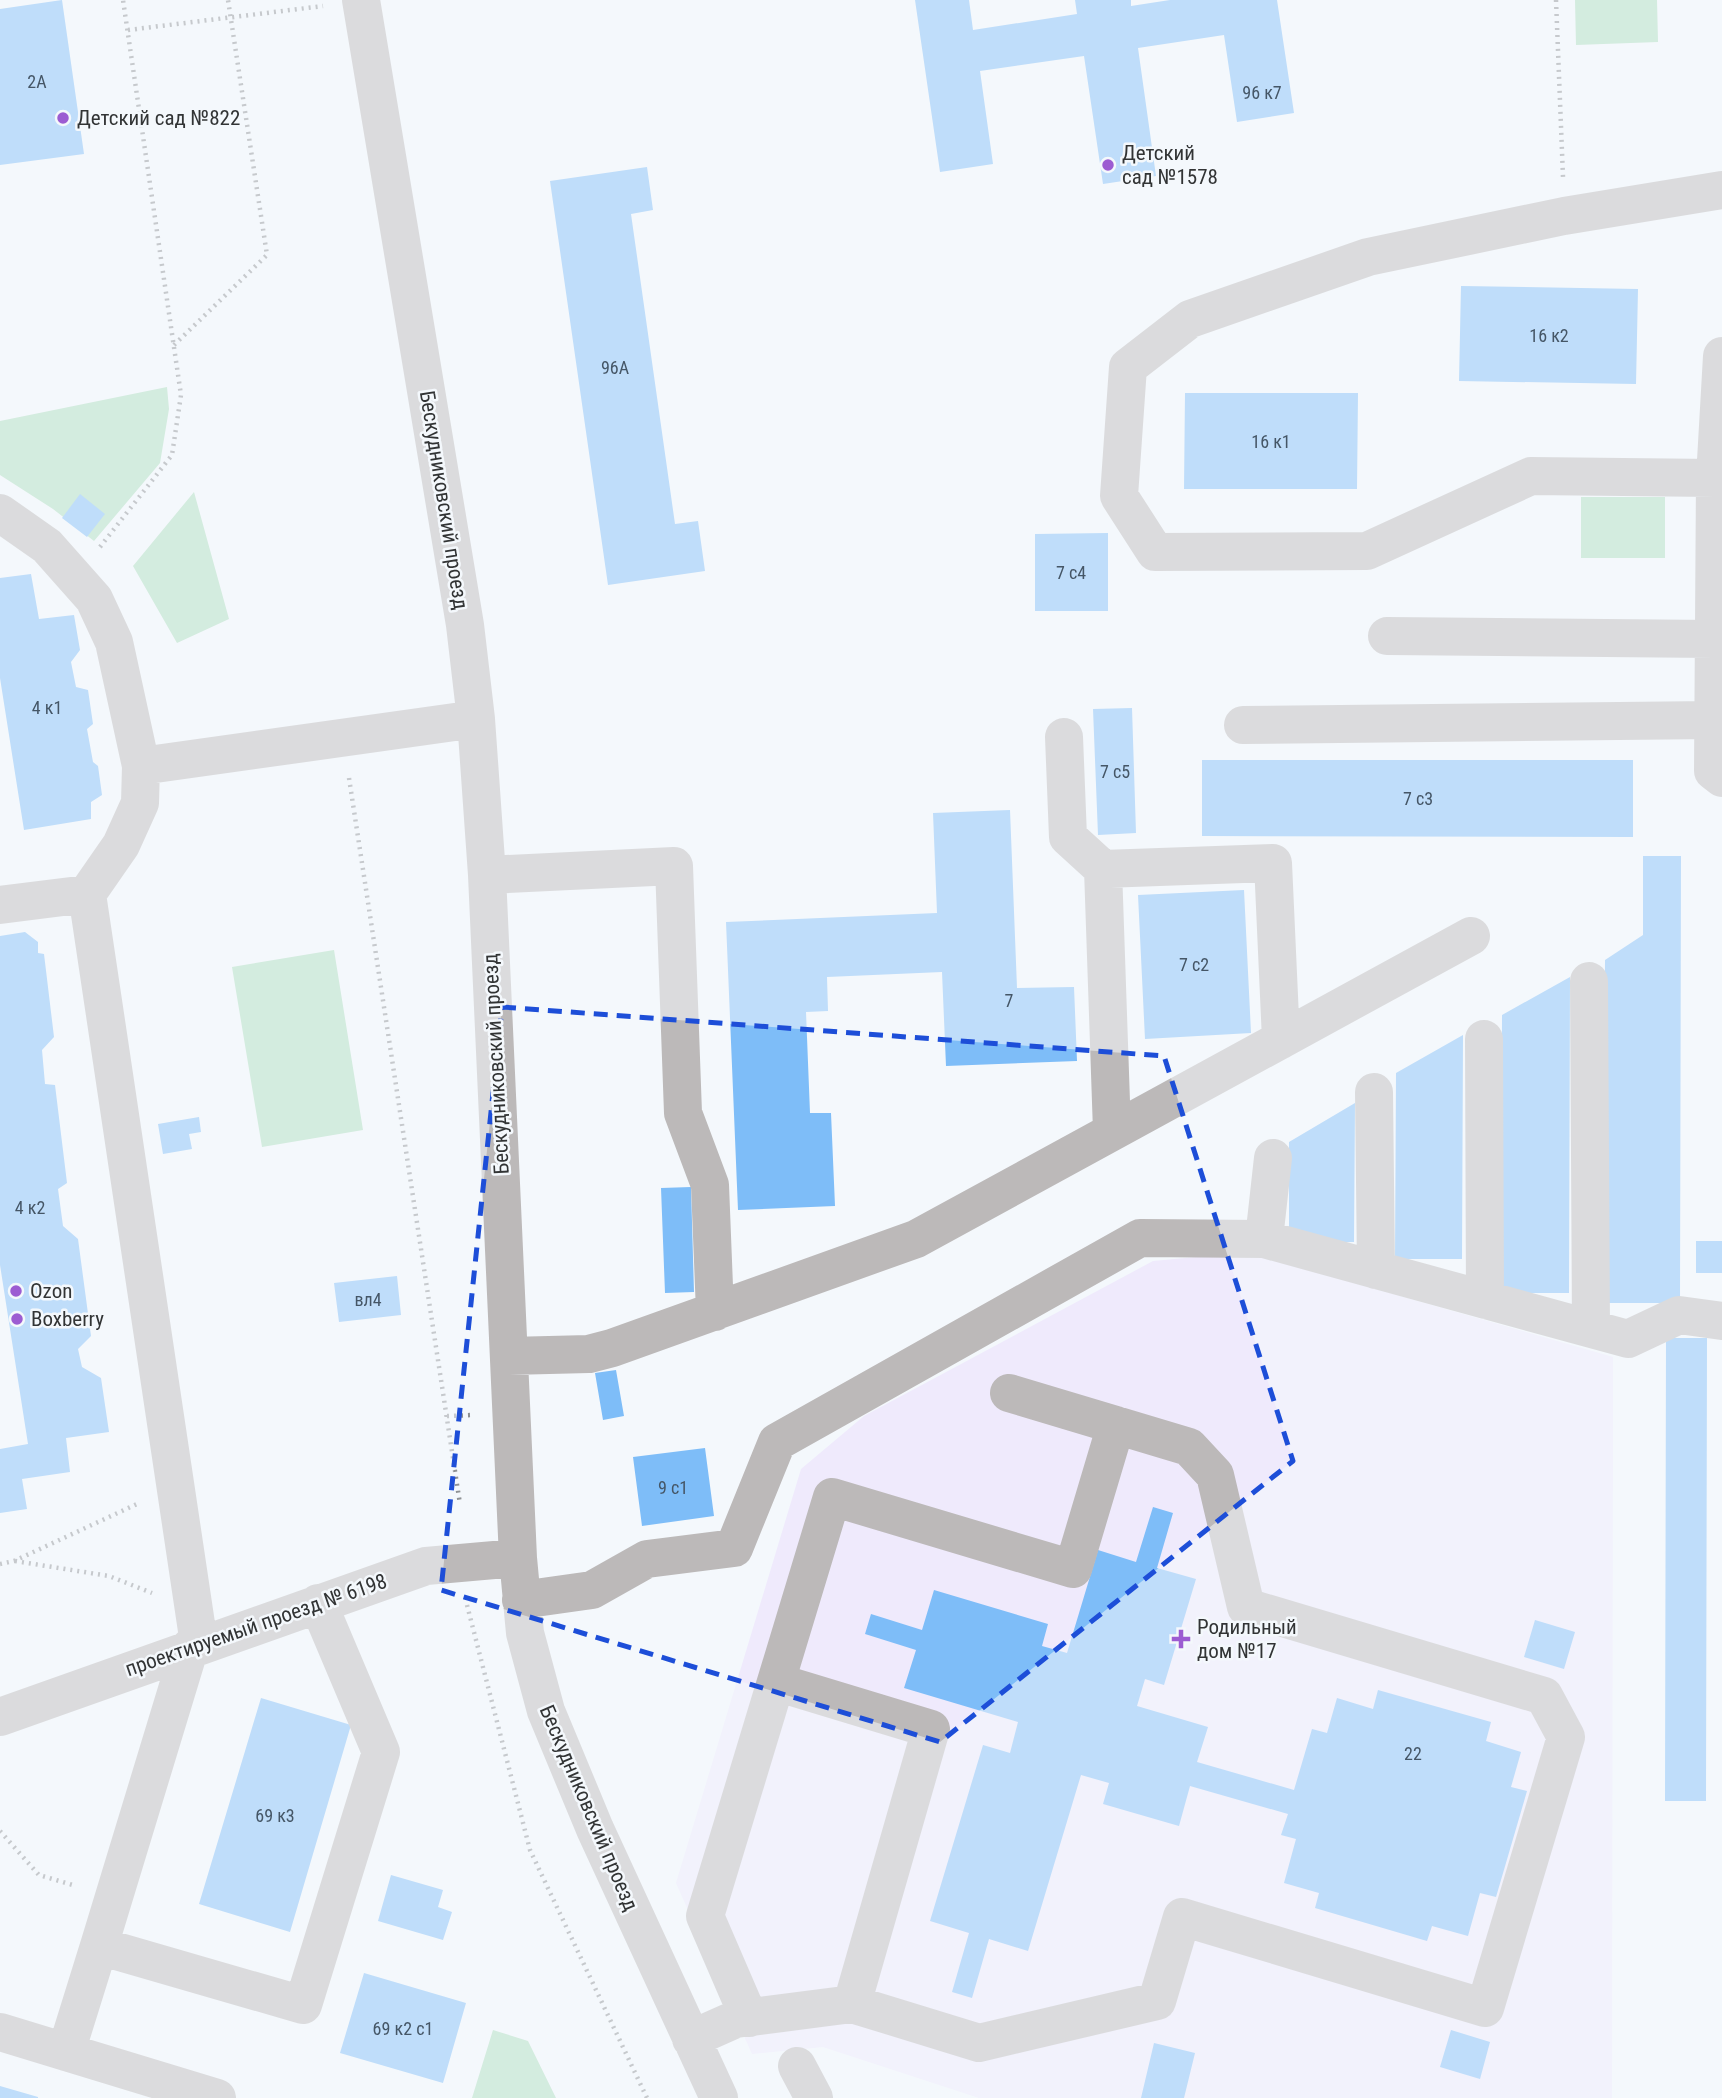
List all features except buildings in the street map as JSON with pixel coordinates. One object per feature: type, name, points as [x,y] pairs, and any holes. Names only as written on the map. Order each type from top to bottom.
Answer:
[{"type":"street","name":"Бескудниковский проезд","points":[[362,1],[465,625],[477,719],[487,875],[518,1558],[525,1633],[546,1711],[719,2098]]},
{"type":"street","points":[[1715,478],[1531,476],[1367,551],[1155,552],[1119,496],[1128,367],[1190,319],[1368,257],[1564,216],[1722,190]]},
{"type":"street","points":[[1722,356],[1715,478],[1713,720],[1713,771],[1722,778]]},
{"type":"street","points":[[0,513],[47,546],[94,598],[114,642],[141,765],[140,803],[121,845],[87,894],[176,1486],[194,1633],[66,2052]]},
{"type":"street","points":[[1387,636],[1714,639]]},
{"type":"street","points":[[141,765],[477,719]]},
{"type":"street","points":[[1243,724],[1713,720]]},
{"type":"street","points":[[1064,737],[1068,837],[1103,869],[1273,863],[1281,1040]]},
{"type":"street","points":[[487,875],[674,866],[683,1113],[710,1185],[715,1312]]},
{"type":"street","points":[[1103,869],[1112,1131]]},
{"type":"street","points":[[0,905],[87,894]]},
{"type":"street","points":[[509,1356],[589,1354],[715,1312],[916,1239],[1471,936]]},
{"type":"street","points":[[1589,981],[1591,1329]]},
{"type":"street","points":[[1484,1039],[1485,1300]]},
{"type":"street","points":[[1374,1092],[1376,1270]]},
{"type":"street","points":[[1264,1239],[1273,1158]]},
{"type":"street","points":[[521,1600],[592,1590],[647,1559],[734,1548],[777,1442],[1140,1238],[1264,1239],[1628,1339],[1679,1315],[1722,1321]]},
{"type":"street","points":[[691,2039],[736,2019],[852,2004],[979,2043],[1157,2001],[1182,1917],[1485,2008],[1566,1737],[1544,1696],[1246,1607],[1215,1475],[1189,1447],[1009,1392]]},
{"type":"street","points":[[749,2018],[705,1916],[832,1497],[1073,1569],[1116,1425]]},
{"type":"street","name":"проектируемый проезд № 6198","points":[[0,1717],[194,1633],[318,1603],[426,1566],[518,1558]]},
{"type":"street","points":[[99,1946],[303,2005],[381,1752],[318,1603]]},
{"type":"street","points":[[776,1682],[931,1729],[852,2004]]},
{"type":"street","points":[[0,2032],[217,2098]]},
{"type":"path","points":[[75,578],[172,455],[181,395],[123,0]]},
{"type":"path","points":[[174,345],[267,255],[228,0]]},
{"type":"path","points":[[1556,0],[1564,216]]},
{"type":"path","points":[[128,30],[362,1]]},
{"type":"path","points":[[343,737],[460,1504]]},
{"type":"path","points":[[447,1416],[481,1415]]},
{"type":"path","points":[[0,1564],[14,1561],[176,1486]]},
{"type":"path","points":[[14,1561],[109,1576],[194,1633]]},
{"type":"path","points":[[467,1605],[530,1850],[647,2098]]},
{"type":"path","points":[[0,1831],[39,1875],[114,1898]]},
{"type":"highlighted area","points":[[502,1007],[1164,1056],[1293,1461],[940,1742],[441,1590]]},
{"type":"shaded area","name":"Родильный дом №17","points":[[1228,1254],[1264,1257],[1613,1357],[1612,2098],[979,2098],[823,2047],[752,2054],[676,1883],[801,1469],[864,1416],[1153,1261]]},
{"type":"green space","points":[[1575,0],[1657,0],[1658,42],[1576,45]]},
{"type":"green space","points":[[167,387],[169,409],[160,463],[94,541],[53,509],[0,475],[0,421]]},
{"type":"green space","points":[[194,492],[229,619],[177,643],[133,566]]},
{"type":"green space","points":[[1581,497],[1665,497],[1665,558],[1581,558]]},
{"type":"green space","points":[[334,950],[363,1130],[262,1147],[232,967]]},
{"type":"green space","points":[[493,2030],[528,2041],[556,2098],[472,2098]]},
{"type":"place","name":"Детский сад №822","points":[[63,118]]},
{"type":"place","name":"Детский сад №1578","points":[[1108,165]]},
{"type":"place","name":"Ozon","points":[[16,1291]]},
{"type":"place","name":"Boxberry","points":[[17,1319]]},
{"type":"place","name":"Родильный дом №17","points":[[1181,1639]]}]
